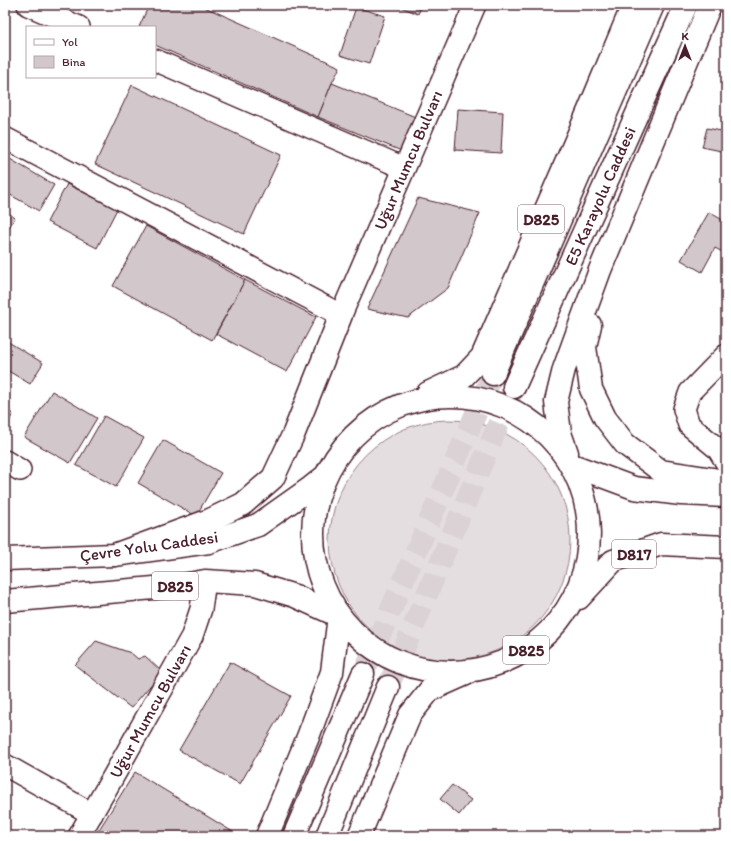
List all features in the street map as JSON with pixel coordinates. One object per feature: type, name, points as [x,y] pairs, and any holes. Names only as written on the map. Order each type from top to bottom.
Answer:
[{"type":"highway","name":"D825","points":[[324,477],[349,440],[378,416],[464,376],[482,357],[633,5]]},
{"type":"highway","name":"E5 Karayolu Caddesi","points":[[492,374],[653,5]]},
{"type":"highway","name":"E5 Karayolu Caddesi","points":[[514,387],[686,5]]},
{"type":"highway","name":"D825","points":[[5,601],[177,586],[205,581],[255,584],[295,596],[339,616],[360,639],[385,656],[422,669],[448,672],[474,670],[501,663],[526,650],[547,634],[564,613],[577,592],[585,569],[590,538],[587,507],[560,433],[556,402],[564,369],[600,270],[710,5]]},
{"type":"highway","points":[[600,270],[585,347],[591,389],[605,418],[625,444],[661,471],[726,481]]},
{"type":"highway","points":[[114,555],[210,520],[243,504],[273,478],[294,433],[341,315]]},
{"type":"highway","points":[[412,401],[459,396],[487,400],[512,410],[546,433],[572,465],[634,488],[681,494],[726,496]]},
{"type":"highway","points":[[267,836],[308,737],[332,672],[339,616],[324,590],[314,561],[312,521],[324,477]]},
{"type":"highway","name":"Çevre Yolu Caddesi","points":[[5,560],[114,555],[209,542],[258,525],[324,477]]},
{"type":"highway","name":"D817","points":[[564,613],[613,561],[661,544],[726,547]]},
{"type":"highway","points":[[359,836],[410,715],[430,690],[474,670]]},
{"type":"highway","points":[[294,836],[363,674]]},
{"type":"highway","points":[[327,836],[388,687]]},
{"type":"street","points":[[28,5],[77,26]]},
{"type":"street","name":"Uğur Mumcu Bulvarı","points":[[341,315],[475,5]]},
{"type":"street","points":[[156,60],[404,168]]},
{"type":"street","points":[[5,138],[341,315]]},
{"type":"street","points":[[726,355],[690,392],[684,409],[689,425],[718,449],[726,462]]},
{"type":"street","name":"Uğur Mumcu Bulvarı","points":[[79,836],[192,636],[201,609],[205,581]]},
{"type":"street","points":[[5,765],[92,814]]},
{"type":"shaded area","points":[[438,420],[462,420],[485,425],[507,434],[535,455],[550,473],[561,494],[568,516],[570,540],[568,564],[561,586],[550,607],[535,625],[507,646],[485,655],[462,660],[438,660],[415,655],[393,646],[374,633],[357,616],[344,597],[335,575],[330,552],[330,528],[335,505],[344,483],[357,464],[374,447],[393,434],[415,425]]},
{"type":"building","points":[[149,5],[200,5],[340,67],[318,117],[156,45],[156,26],[139,26]]},
{"type":"building","points":[[396,5],[422,5],[418,14]]},
{"type":"building","points":[[356,7],[385,16],[369,64],[340,55]]},
{"type":"building","points":[[332,83],[418,118],[404,152],[318,117]]},
{"type":"building","points":[[132,85],[281,155],[244,234],[95,164]]},
{"type":"building","points":[[458,109],[503,112],[501,153],[455,150]]},
{"type":"building","points":[[707,128],[726,132],[726,152],[702,147]]},
{"type":"building","points":[[5,156],[54,185],[39,211],[5,192]]},
{"type":"building","points":[[67,184],[117,209],[97,248],[47,222]]},
{"type":"building","points":[[418,198],[480,213],[448,288],[408,318],[367,309]]},
{"type":"building","points":[[5,210],[15,218],[8,229],[5,227]]},
{"type":"building","points":[[709,212],[726,222],[726,254],[715,248],[702,272],[681,260]]},
{"type":"building","points":[[146,226],[245,280],[212,340],[113,286]]},
{"type":"building","points":[[245,280],[316,317],[287,372],[216,334]]},
{"type":"building","points":[[5,340],[43,363],[30,384],[5,369]]},
{"type":"building","points":[[52,391],[97,418],[70,463],[24,437]]},
{"type":"building","points":[[5,409],[13,414],[5,428]]},
{"type":"building","points":[[104,416],[144,438],[116,487],[76,465]]},
{"type":"building","points":[[163,440],[221,473],[196,516],[138,483]]},
{"type":"building","points":[[96,641],[131,653],[138,659],[145,656],[162,672],[131,708],[75,665]]},
{"type":"building","points":[[230,662],[291,696],[240,784],[179,750]]},
{"type":"building","points":[[135,772],[233,832],[230,836],[95,836]]},
{"type":"building","points":[[452,785],[471,800],[459,815],[440,799]]},
{"type":"tunnel","points":[[363,674],[493,374]]},
{"type":"tunnel","points":[[388,687],[514,387]]}]
